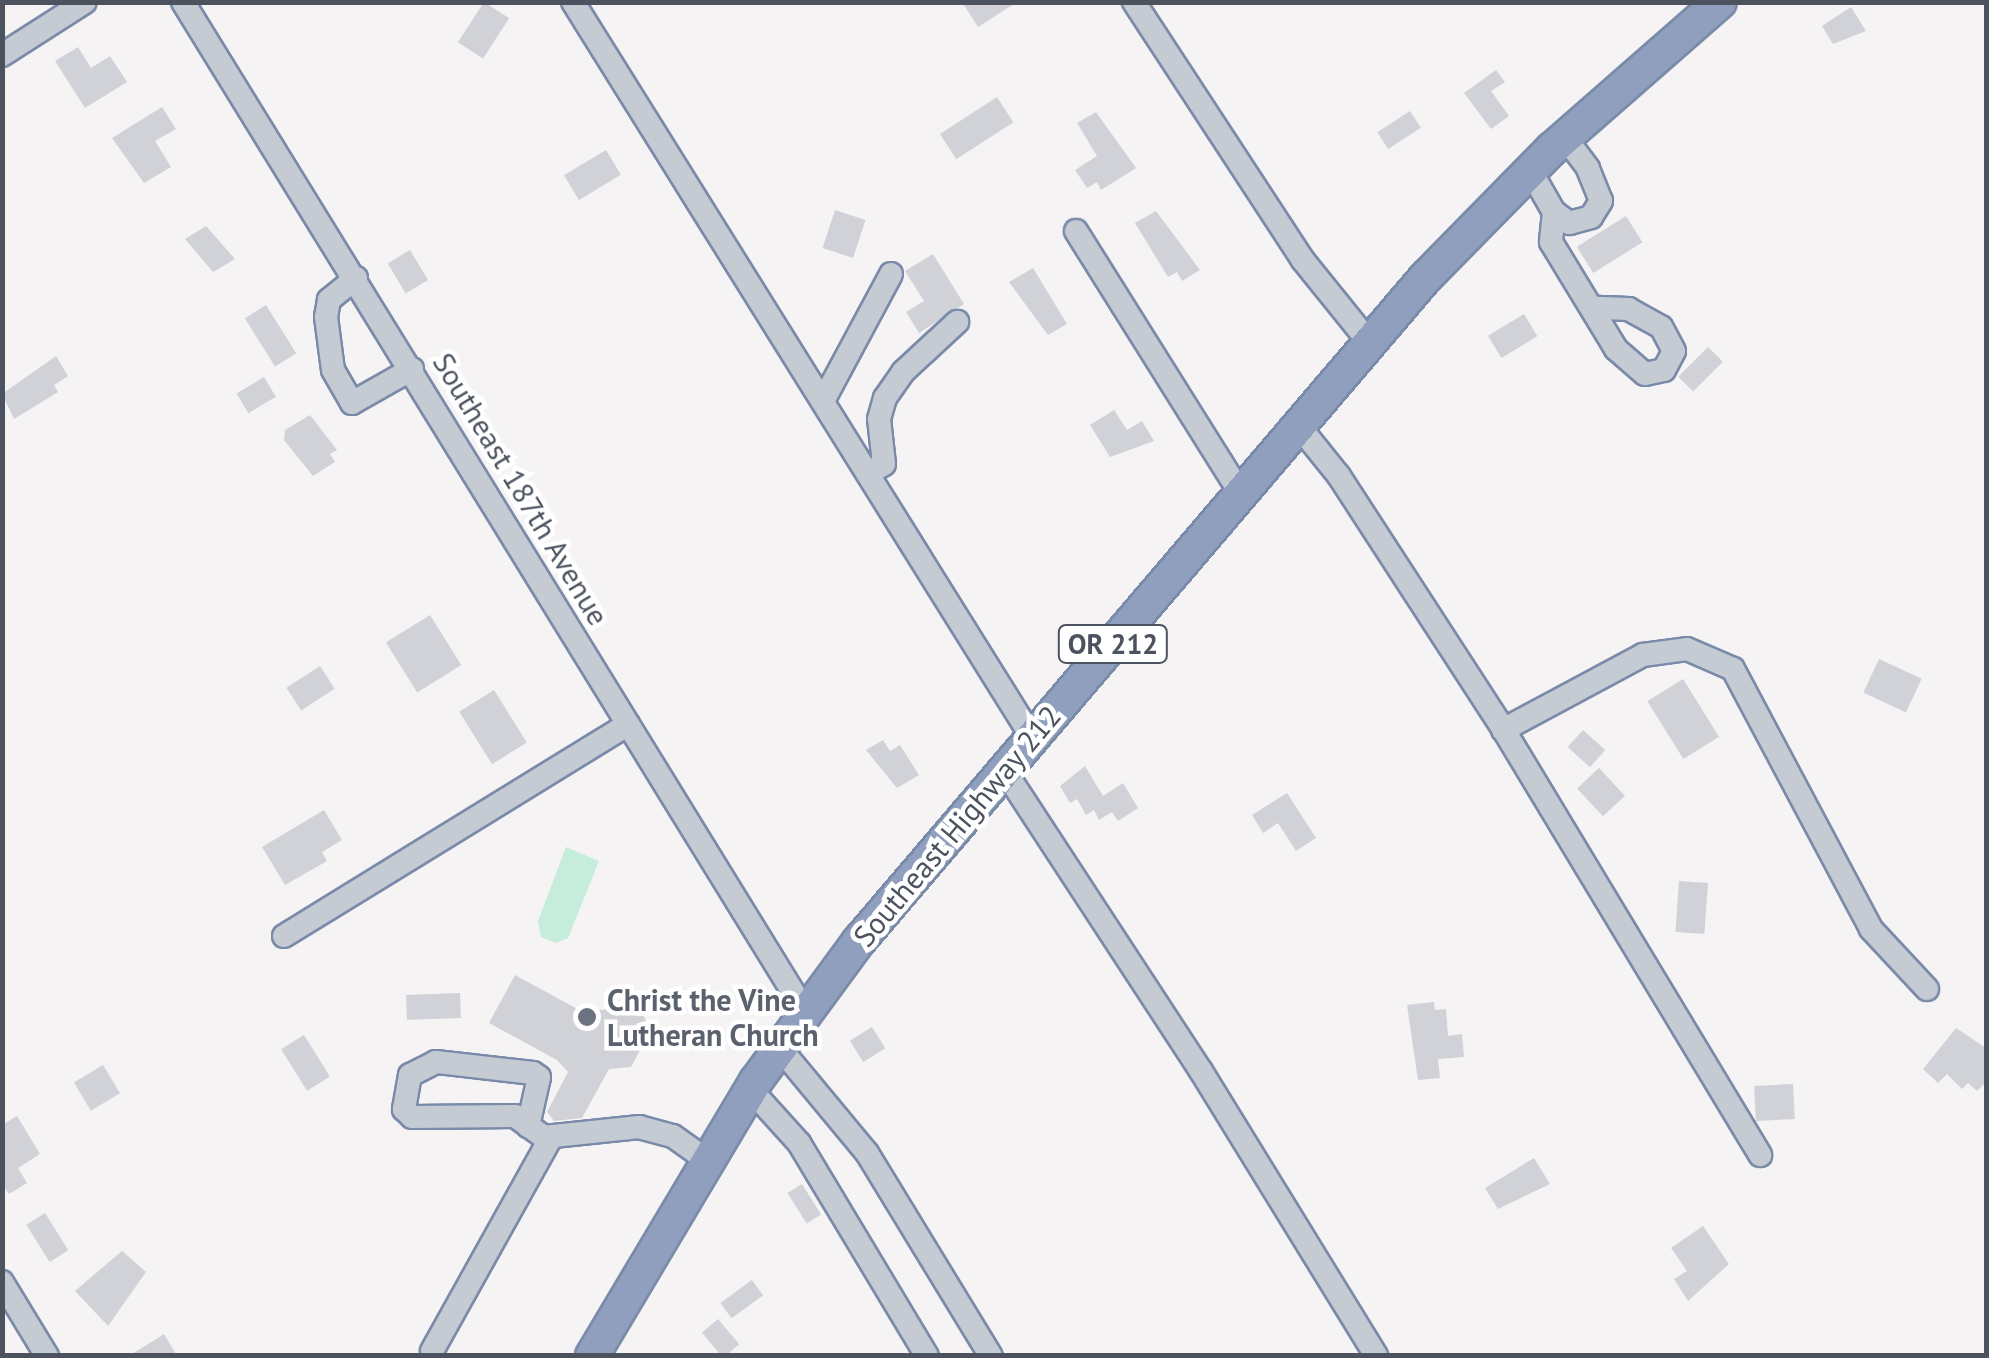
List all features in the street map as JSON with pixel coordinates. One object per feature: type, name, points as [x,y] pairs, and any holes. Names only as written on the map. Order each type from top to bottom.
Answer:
[{"type":"highway","name":"Southeast Highway 212","points":[[592,1356],[751,1090],[804,1010],[1369,342],[1530,170],[1720,2]]},
{"type":"street","points":[[2,55],[85,2]]},
{"type":"street","name":"Southeast 187th Avenue","points":[[182,2],[356,278],[804,1010]]},
{"type":"street","points":[[573,2],[1032,737]]},
{"type":"street","points":[[1134,2],[1302,259],[1369,342]]},
{"type":"street","points":[[1530,170],[1554,212],[1569,223],[1591,218],[1602,202],[1588,168],[1564,138]]},
{"type":"street","points":[[1554,212],[1551,242],[1596,308]]},
{"type":"street","points":[[1076,231],[1241,494]]},
{"type":"street","points":[[823,402],[891,274]]},
{"type":"street","points":[[356,278],[328,300],[326,317],[333,370],[352,403],[412,369]]},
{"type":"street","points":[[869,472],[884,464],[879,420],[885,398],[902,372],[957,322]]},
{"type":"street","points":[[1298,425],[1339,476],[1504,730],[1760,1155]]},
{"type":"street","points":[[1504,730],[1643,655],[1687,649],[1732,668],[1871,929],[1926,989]]},
{"type":"street","points":[[284,936],[628,724]]},
{"type":"street","points":[[1004,770],[1202,1071],[1376,1356]]},
{"type":"street","points":[[779,1047],[867,1153],[991,1356]]},
{"type":"street","points":[[528,1126],[539,1077],[534,1072],[436,1062],[410,1075],[404,1109],[412,1117],[515,1116],[528,1126],[551,1137],[639,1127],[673,1136],[708,1161]]},
{"type":"street","points":[[751,1090],[799,1143],[927,1356]]},
{"type":"street","points":[[432,1351],[551,1137]]},
{"type":"street","points":[[2,1282],[48,1356]]},
{"type":"green space","points":[[566,847],[599,861],[568,938],[556,943],[541,937],[538,921]]},
{"type":"building","points":[[484,2],[509,18],[483,59],[458,42]]},
{"type":"building","points":[[962,2],[1017,2],[978,27]]},
{"type":"building","points":[[1851,7],[1866,31],[1833,44],[1822,26]]},
{"type":"building","points":[[78,47],[91,68],[110,56],[127,82],[85,108],[55,61]]},
{"type":"building","points":[[1496,70],[1505,82],[1491,91],[1509,116],[1491,129],[1464,93]]},
{"type":"building","points":[[997,97],[1013,122],[956,159],[940,134]]},
{"type":"building","points":[[162,107],[176,129],[155,141],[171,167],[144,183],[112,138]]},
{"type":"building","points":[[1410,111],[1421,128],[1388,149],[1377,132]]},
{"type":"building","points":[[1096,112],[1136,168],[1101,190],[1097,182],[1087,188],[1075,170],[1097,156],[1077,123]]},
{"type":"building","points":[[606,150],[621,175],[579,200],[564,175]]},
{"type":"building","points":[[835,210],[865,220],[853,258],[823,248]]},
{"type":"building","points":[[1156,211],[1200,270],[1182,281],[1177,272],[1168,277],[1135,223]]},
{"type":"building","points":[[1626,216],[1642,242],[1593,273],[1577,247]]},
{"type":"building","points":[[206,226],[235,259],[213,272],[185,239]]},
{"type":"building","points":[[410,250],[428,280],[406,293],[388,263]]},
{"type":"building","points":[[933,254],[964,304],[919,333],[906,312],[924,301],[905,271]]},
{"type":"building","points":[[1033,268],[1067,324],[1048,335],[1009,282]]},
{"type":"building","points":[[266,305],[296,353],[275,367],[245,318]]},
{"type":"building","points":[[1524,314],[1537,336],[1501,358],[1488,336]]},
{"type":"building","points":[[1708,347],[1723,362],[1693,392],[1678,377]]},
{"type":"building","points":[[56,356],[68,376],[54,385],[58,392],[14,419],[2,394]]},
{"type":"building","points":[[264,377],[276,397],[248,413],[237,393]]},
{"type":"building","points":[[1114,410],[1127,430],[1142,421],[1154,441],[1110,457],[1090,425]]},
{"type":"building","points":[[310,415],[337,450],[330,454],[335,462],[313,476],[284,440],[285,430]]},
{"type":"building","points":[[430,615],[461,665],[417,693],[386,643]]},
{"type":"building","points":[[1879,659],[1922,679],[1906,712],[1863,693]]},
{"type":"building","points":[[320,666],[335,689],[301,710],[286,688]]},
{"type":"building","points":[[1683,679],[1719,737],[1683,759],[1647,701]]},
{"type":"building","points":[[494,690],[527,743],[492,764],[459,712]]},
{"type":"building","points":[[1583,730],[1605,750],[1590,767],[1568,747]]},
{"type":"building","points":[[883,740],[890,751],[900,745],[919,775],[897,788],[866,750]]},
{"type":"building","points":[[1085,766],[1103,796],[1123,783],[1138,808],[1118,821],[1112,812],[1099,820],[1094,810],[1086,815],[1077,799],[1070,803],[1060,786]]},
{"type":"building","points":[[1599,768],[1625,796],[1603,816],[1577,788]]},
{"type":"building","points":[[1287,793],[1316,838],[1296,851],[1278,823],[1263,833],[1252,815]]},
{"type":"building","points":[[324,810],[342,840],[322,852],[327,861],[285,885],[262,847]]},
{"type":"building","points":[[1679,881],[1708,883],[1704,934],[1675,932]]},
{"type":"building","points":[[515,975],[592,1017],[596,1010],[619,1009],[635,1000],[651,1030],[631,1067],[609,1069],[582,1118],[554,1121],[547,1112],[568,1072],[557,1060],[489,1023]]},
{"type":"building","points":[[460,993],[461,1018],[407,1020],[406,995]]},
{"type":"building","points":[[1434,1002],[1435,1010],[1446,1009],[1448,1036],[1462,1034],[1464,1057],[1438,1059],[1440,1078],[1418,1080],[1407,1005]]},
{"type":"building","points":[[872,1027],[885,1048],[863,1062],[850,1041]]},
{"type":"building","points":[[1956,1028],[1986,1048],[1986,1082],[1977,1091],[1968,1083],[1962,1089],[1947,1074],[1938,1083],[1923,1069]]},
{"type":"building","points":[[304,1035],[330,1077],[307,1091],[281,1049]]},
{"type":"building","points":[[103,1065],[120,1093],[91,1111],[74,1083]]},
{"type":"building","points":[[1793,1084],[1795,1119],[1756,1121],[1754,1086]]},
{"type":"building","points":[[17,1116],[40,1154],[18,1168],[27,1183],[9,1194],[2,1184],[2,1125]]},
{"type":"building","points":[[1534,1158],[1550,1184],[1498,1209],[1485,1188]]},
{"type":"building","points":[[802,1184],[821,1215],[807,1224],[788,1193]]},
{"type":"building","points":[[45,1213],[68,1250],[50,1262],[26,1225]]},
{"type":"building","points":[[1703,1226],[1729,1264],[1688,1301],[1674,1279],[1687,1271],[1671,1248]]},
{"type":"building","points":[[122,1251],[146,1272],[108,1326],[75,1291]]},
{"type":"building","points":[[752,1280],[763,1295],[732,1318],[720,1303]]},
{"type":"building","points":[[718,1319],[739,1344],[722,1356],[702,1332]]},
{"type":"building","points":[[164,1334],[177,1356],[129,1356]]},
{"type":"place","name":"Christ the Vine Lutheran Church","points":[[587,1017]]}]
